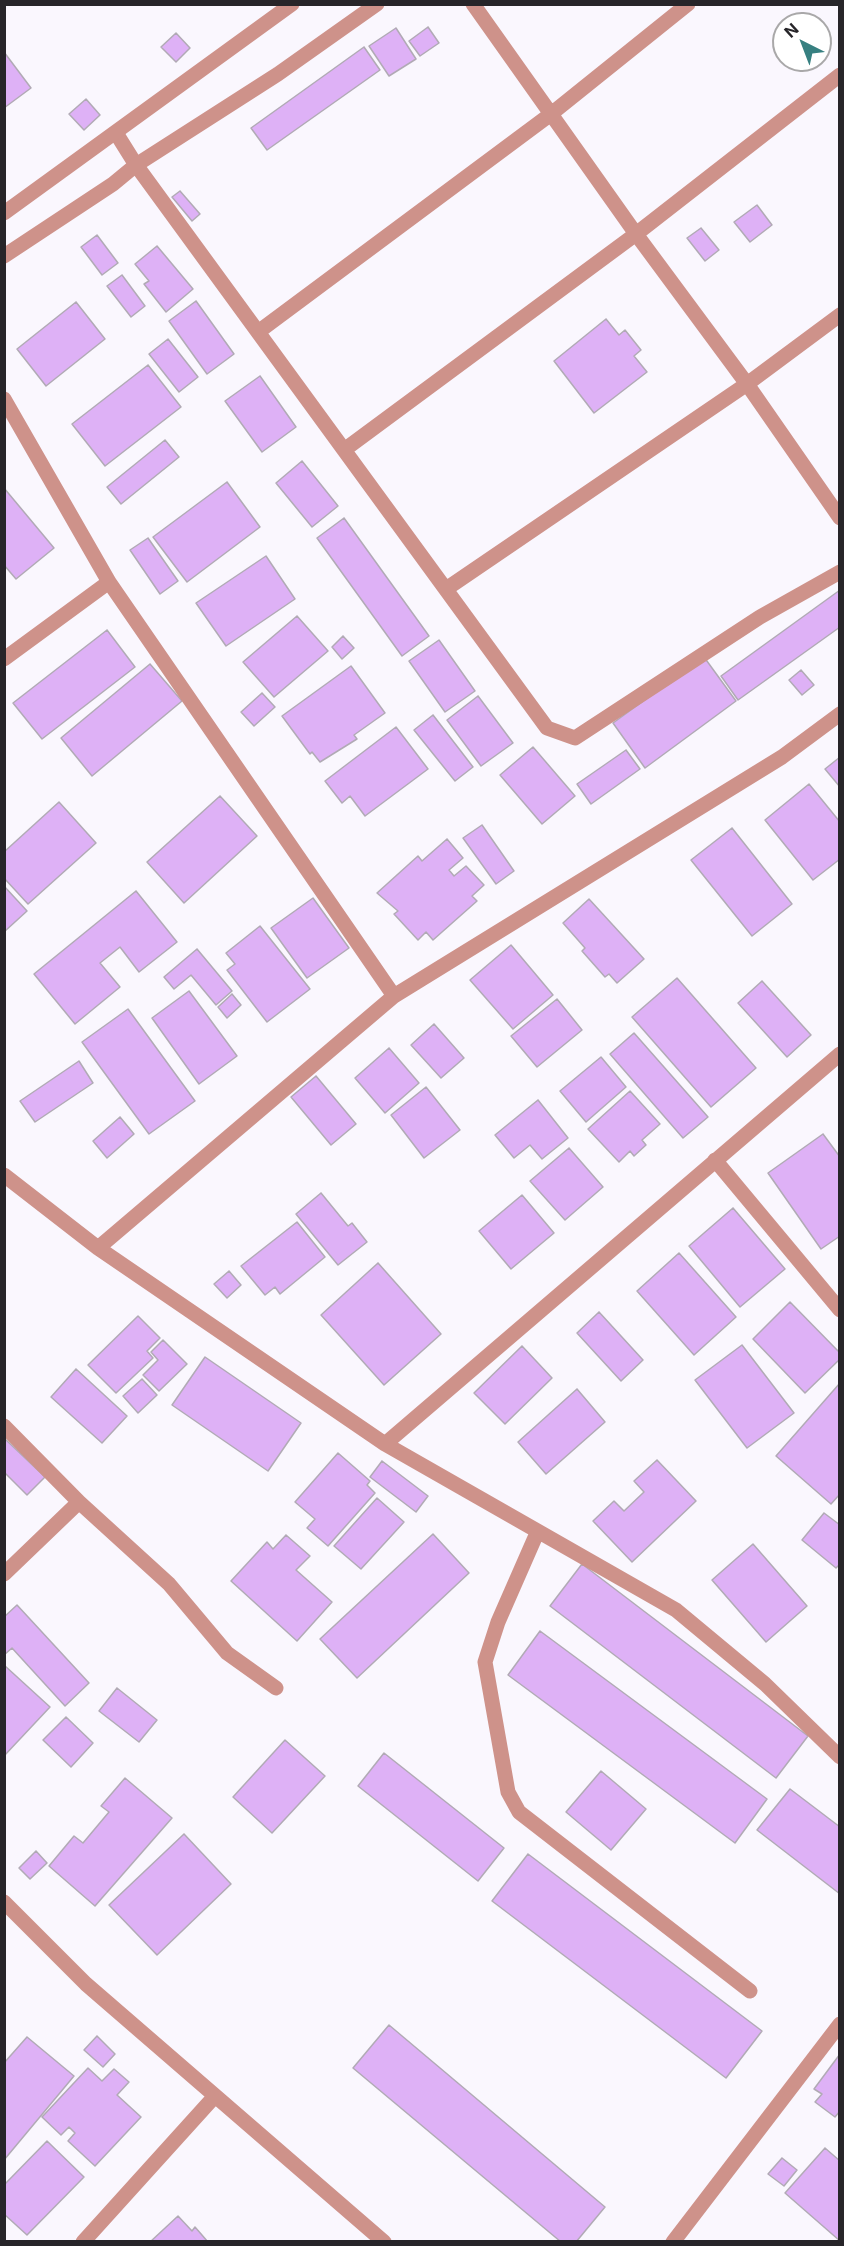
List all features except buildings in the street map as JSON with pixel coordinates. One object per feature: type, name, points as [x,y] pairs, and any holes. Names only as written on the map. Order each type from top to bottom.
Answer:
[{"type":"street","points":[[4,213],[292,4]]},
{"type":"street","points":[[4,256],[113,184],[136,165],[278,74],[376,4]]},
{"type":"street","points":[[473,4],[636,234],[747,384],[840,518]]},
{"type":"street","points":[[258,332],[551,114],[688,4]]},
{"type":"street","points":[[344,450],[636,234],[840,75]]},
{"type":"street","points":[[116,133],[136,165],[547,728],[575,738],[750,623],[840,572]]},
{"type":"street","points":[[446,589],[747,384],[840,315]]},
{"type":"street","points":[[4,399],[109,582],[394,996]]},
{"type":"street","points":[[4,659],[109,582]]},
{"type":"street","points":[[98,1248],[394,996],[782,757],[840,714]]},
{"type":"street","points":[[385,1444],[840,1054]]},
{"type":"street","points":[[715,1160],[840,1311]]},
{"type":"street","points":[[4,1175],[98,1248],[385,1444],[537,1533],[676,1610],[765,1684],[840,1756]]},
{"type":"street","points":[[4,1426],[79,1502],[169,1584],[227,1653],[276,1688]]},
{"type":"street","points":[[4,1574],[79,1502]]},
{"type":"street","points":[[537,1533],[498,1622],[485,1662],[508,1792],[519,1812],[750,1991]]},
{"type":"street","points":[[4,1902],[86,1984],[384,2241]]},
{"type":"street","points":[[673,2241],[840,2024]]},
{"type":"street","points":[[83,2241],[215,2096]]}]
